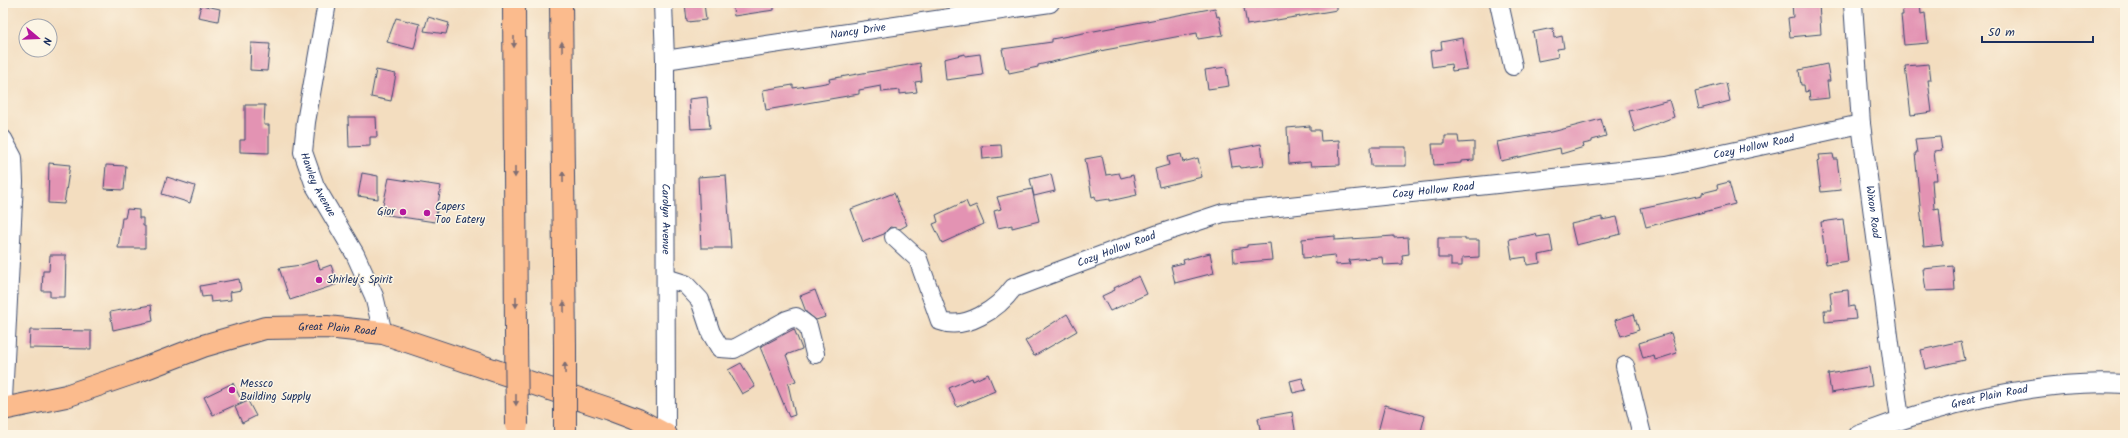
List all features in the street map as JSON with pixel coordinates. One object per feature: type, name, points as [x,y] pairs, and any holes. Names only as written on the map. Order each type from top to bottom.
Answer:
[{"type":"main road","points":[[514,3],[517,430]]},
{"type":"main road","points":[[561,3],[565,435]]},
{"type":"main road","name":"Great Plain Road","points":[[3,409],[66,396],[133,373],[203,346],[265,328],[327,327],[383,333],[609,409],[638,420],[666,435]]},
{"type":"street","name":"Hawley Avenue","points":[[327,3],[306,122],[303,152],[315,186],[355,254],[374,296],[383,333]]},
{"type":"street","name":"Carolyn Avenue","points":[[663,3],[665,60],[666,435]]},
{"type":"street","name":"Nancy Drive","points":[[665,60],[1050,3]]},
{"type":"street","points":[[1499,3],[1513,66]]},
{"type":"street","name":"Wixon Road","points":[[1853,3],[1861,124],[1900,419]]},
{"type":"street","name":"Cozy Hollow Road","points":[[894,237],[918,259],[940,321],[950,325],[972,320],[1004,301],[1013,288],[1159,234],[1223,213],[1667,166],[1861,124]]},
{"type":"street","points":[[3,139],[13,158],[14,182],[3,399]]},
{"type":"street","points":[[666,278],[685,284],[700,300],[711,333],[720,348],[734,349],[787,320],[796,317],[808,326],[815,354]]},
{"type":"street","points":[[1625,366],[1642,435]]},
{"type":"street","name":"Great Plain Road","points":[[1858,435],[1900,419],[1977,400],[2038,389],[2082,384],[2125,384]]},
{"type":"building","points":[[685,3],[704,3],[706,20],[687,22]]},
{"type":"building","points":[[732,3],[774,3],[774,10],[734,16]]},
{"type":"building","points":[[1267,3],[1337,3],[1337,10],[1247,25],[1244,8]]},
{"type":"building","points":[[1792,3],[1819,3],[1821,34],[1790,37],[1788,18],[1793,17]]},
{"type":"building","points":[[1902,3],[1920,3],[1921,14],[1925,13],[1928,43],[1904,45],[1901,15],[1903,15]]},
{"type":"building","points":[[201,5],[220,9],[218,21],[198,17]]},
{"type":"building","points":[[1215,8],[1217,17],[1219,16],[1223,35],[1198,39],[1197,33],[1105,50],[1009,73],[1008,69],[1006,69],[1002,49],[1052,42],[1052,39]]},
{"type":"building","points":[[428,17],[449,23],[446,34],[424,31]]},
{"type":"building","points":[[396,18],[420,24],[414,49],[387,42]]},
{"type":"building","points":[[1553,28],[1554,38],[1562,36],[1564,48],[1557,49],[1558,57],[1538,61],[1533,32]]},
{"type":"building","points":[[1462,38],[1467,69],[1452,71],[1451,64],[1432,67],[1430,51],[1442,49],[1441,42]]},
{"type":"building","points":[[251,43],[270,44],[267,71],[250,70]]},
{"type":"building","points":[[965,54],[965,56],[980,54],[983,75],[946,80],[944,59]]},
{"type":"building","points":[[920,63],[922,81],[915,82],[917,92],[900,94],[900,90],[882,92],[881,86],[859,90],[859,94],[766,110],[763,90],[793,85],[793,88],[820,84],[830,82],[829,79]]},
{"type":"building","points":[[1827,64],[1830,81],[1827,81],[1829,98],[1810,100],[1809,91],[1805,92],[1804,85],[1801,85],[1799,70]]},
{"type":"building","points":[[1929,64],[1931,80],[1928,80],[1932,112],[1911,115],[1905,66]]},
{"type":"building","points":[[1226,67],[1229,86],[1208,89],[1205,70]]},
{"type":"building","points":[[376,70],[396,74],[391,101],[371,97]]},
{"type":"building","points":[[1726,83],[1730,101],[1699,109],[1695,91]]},
{"type":"building","points":[[707,97],[710,128],[691,129],[689,99]]},
{"type":"building","points":[[1669,100],[1674,117],[1635,132],[1629,111]]},
{"type":"building","points":[[245,105],[265,105],[264,125],[269,125],[269,153],[240,152],[240,140],[245,140]]},
{"type":"building","points":[[348,117],[376,117],[377,137],[370,137],[370,146],[349,147]]},
{"type":"building","points":[[1601,119],[1606,136],[1583,144],[1584,147],[1561,154],[1560,148],[1501,161],[1497,142],[1556,131]]},
{"type":"building","points":[[1310,126],[1310,130],[1320,130],[1321,141],[1339,140],[1340,165],[1311,166],[1310,162],[1289,164],[1287,128]]},
{"type":"building","points":[[1445,136],[1458,136],[1459,143],[1474,142],[1474,160],[1461,161],[1461,163],[1434,165],[1432,144],[1445,144]]},
{"type":"building","points":[[1940,137],[1942,150],[1934,151],[1937,180],[1932,180],[1934,209],[1939,208],[1943,245],[1924,247],[1915,139]]},
{"type":"building","points":[[1261,144],[1264,165],[1241,168],[1240,166],[1232,167],[1229,150]]},
{"type":"building","points":[[1001,145],[1002,157],[983,159],[982,146]]},
{"type":"building","points":[[1370,147],[1406,147],[1406,166],[1371,166]]},
{"type":"building","points":[[1181,154],[1183,162],[1198,158],[1202,177],[1159,187],[1155,169],[1169,165],[1167,157]]},
{"type":"building","points":[[1833,154],[1834,159],[1837,159],[1841,190],[1821,192],[1817,161],[1820,160],[1819,155]]},
{"type":"building","points":[[1102,156],[1106,175],[1119,173],[1121,178],[1133,175],[1137,195],[1110,201],[1110,199],[1096,201],[1095,196],[1092,197],[1085,159]]},
{"type":"building","points":[[49,163],[70,165],[64,204],[48,203]]},
{"type":"building","points":[[106,165],[126,166],[124,190],[104,189]]},
{"type":"building","points":[[362,173],[378,176],[378,199],[358,196]]},
{"type":"building","points":[[1051,174],[1055,191],[1034,196],[1030,179]]},
{"type":"building","points":[[726,175],[731,248],[701,248],[698,177]]},
{"type":"building","points":[[167,177],[195,186],[190,203],[162,194]]},
{"type":"building","points":[[389,178],[441,186],[435,222],[381,214]]},
{"type":"building","points":[[1729,182],[1735,204],[1646,227],[1641,208],[1702,195],[1702,193],[1718,189],[1717,185]]},
{"type":"building","points":[[1032,189],[1039,221],[1012,228],[1012,225],[998,228],[994,211],[1001,209],[997,197]]},
{"type":"building","points":[[894,193],[907,225],[900,229],[890,227],[884,234],[863,242],[851,209]]},
{"type":"building","points":[[966,201],[969,208],[976,205],[984,224],[942,243],[933,224],[938,222],[936,215]]},
{"type":"building","points":[[127,209],[139,210],[139,218],[143,218],[143,226],[145,226],[145,248],[118,248],[122,218],[125,218]]},
{"type":"building","points":[[1602,217],[1602,220],[1617,217],[1621,234],[1576,245],[1571,224]]},
{"type":"building","points":[[1843,219],[1848,261],[1826,264],[1821,222]]},
{"type":"building","points":[[1536,234],[1537,237],[1550,235],[1553,252],[1539,255],[1540,263],[1527,265],[1526,257],[1512,259],[1509,239]]},
{"type":"building","points":[[1335,236],[1335,240],[1394,236],[1394,238],[1408,237],[1409,254],[1402,255],[1403,264],[1383,265],[1382,257],[1349,260],[1350,264],[1336,265],[1335,255],[1303,258],[1302,239]]},
{"type":"building","points":[[1438,238],[1465,238],[1465,240],[1479,240],[1479,257],[1462,258],[1462,266],[1451,266],[1451,258],[1438,258]]},
{"type":"building","points":[[1270,243],[1272,260],[1234,263],[1233,249],[1247,247],[1247,245]]},
{"type":"building","points":[[1210,253],[1214,273],[1175,283],[1171,266],[1184,263],[1183,260]]},
{"type":"building","points":[[50,255],[66,255],[65,297],[50,297],[50,291],[42,291],[43,271],[49,271]]},
{"type":"building","points":[[317,260],[320,269],[331,265],[338,284],[290,300],[279,268],[301,265]]},
{"type":"building","points":[[1953,266],[1955,290],[1926,291],[1923,269]]},
{"type":"building","points":[[1139,276],[1147,294],[1110,311],[1102,296],[1115,290],[1114,288]]},
{"type":"building","points":[[239,279],[241,290],[230,292],[231,300],[211,302],[210,296],[202,297],[200,286]]},
{"type":"building","points":[[815,290],[825,317],[816,320],[806,312],[800,296]]},
{"type":"building","points":[[1848,290],[1849,307],[1854,306],[1856,319],[1825,322],[1824,310],[1832,310],[1830,292]]},
{"type":"building","points":[[151,305],[153,321],[113,330],[110,312]]},
{"type":"building","points":[[1067,314],[1077,331],[1034,356],[1025,341]]},
{"type":"building","points":[[1634,314],[1639,330],[1621,336],[1615,320]]},
{"type":"building","points":[[794,329],[802,349],[786,355],[796,381],[788,384],[795,415],[789,417],[760,347]]},
{"type":"building","points":[[30,330],[91,331],[91,349],[29,348]]},
{"type":"building","points":[[1671,333],[1677,353],[1655,360],[1654,355],[1643,358],[1639,343]]},
{"type":"building","points":[[1961,341],[1965,360],[1925,369],[1921,350]]},
{"type":"building","points":[[741,363],[755,387],[742,394],[728,370]]},
{"type":"building","points":[[1869,367],[1872,386],[1831,393],[1828,374]]},
{"type":"building","points":[[988,374],[995,391],[957,407],[949,388],[972,378],[973,381]]},
{"type":"building","points":[[1302,378],[1306,390],[1293,393],[1290,381]]},
{"type":"building","points":[[233,383],[242,402],[213,415],[204,397]]},
{"type":"building","points":[[248,401],[256,416],[242,423],[235,407]]},
{"type":"building","points":[[1385,405],[1425,416],[1420,435],[1391,435],[1378,432]]},
{"type":"building","points":[[1292,412],[1296,435],[1261,435],[1258,418]]},
{"type":"place","name":"Gior","points":[[403,212]]},
{"type":"place","name":"Capers Too Eatery","points":[[427,213]]},
{"type":"place","name":"Shirley's Spirit","points":[[319,280]]},
{"type":"place","name":"Messco Building Supply","points":[[232,390]]}]
